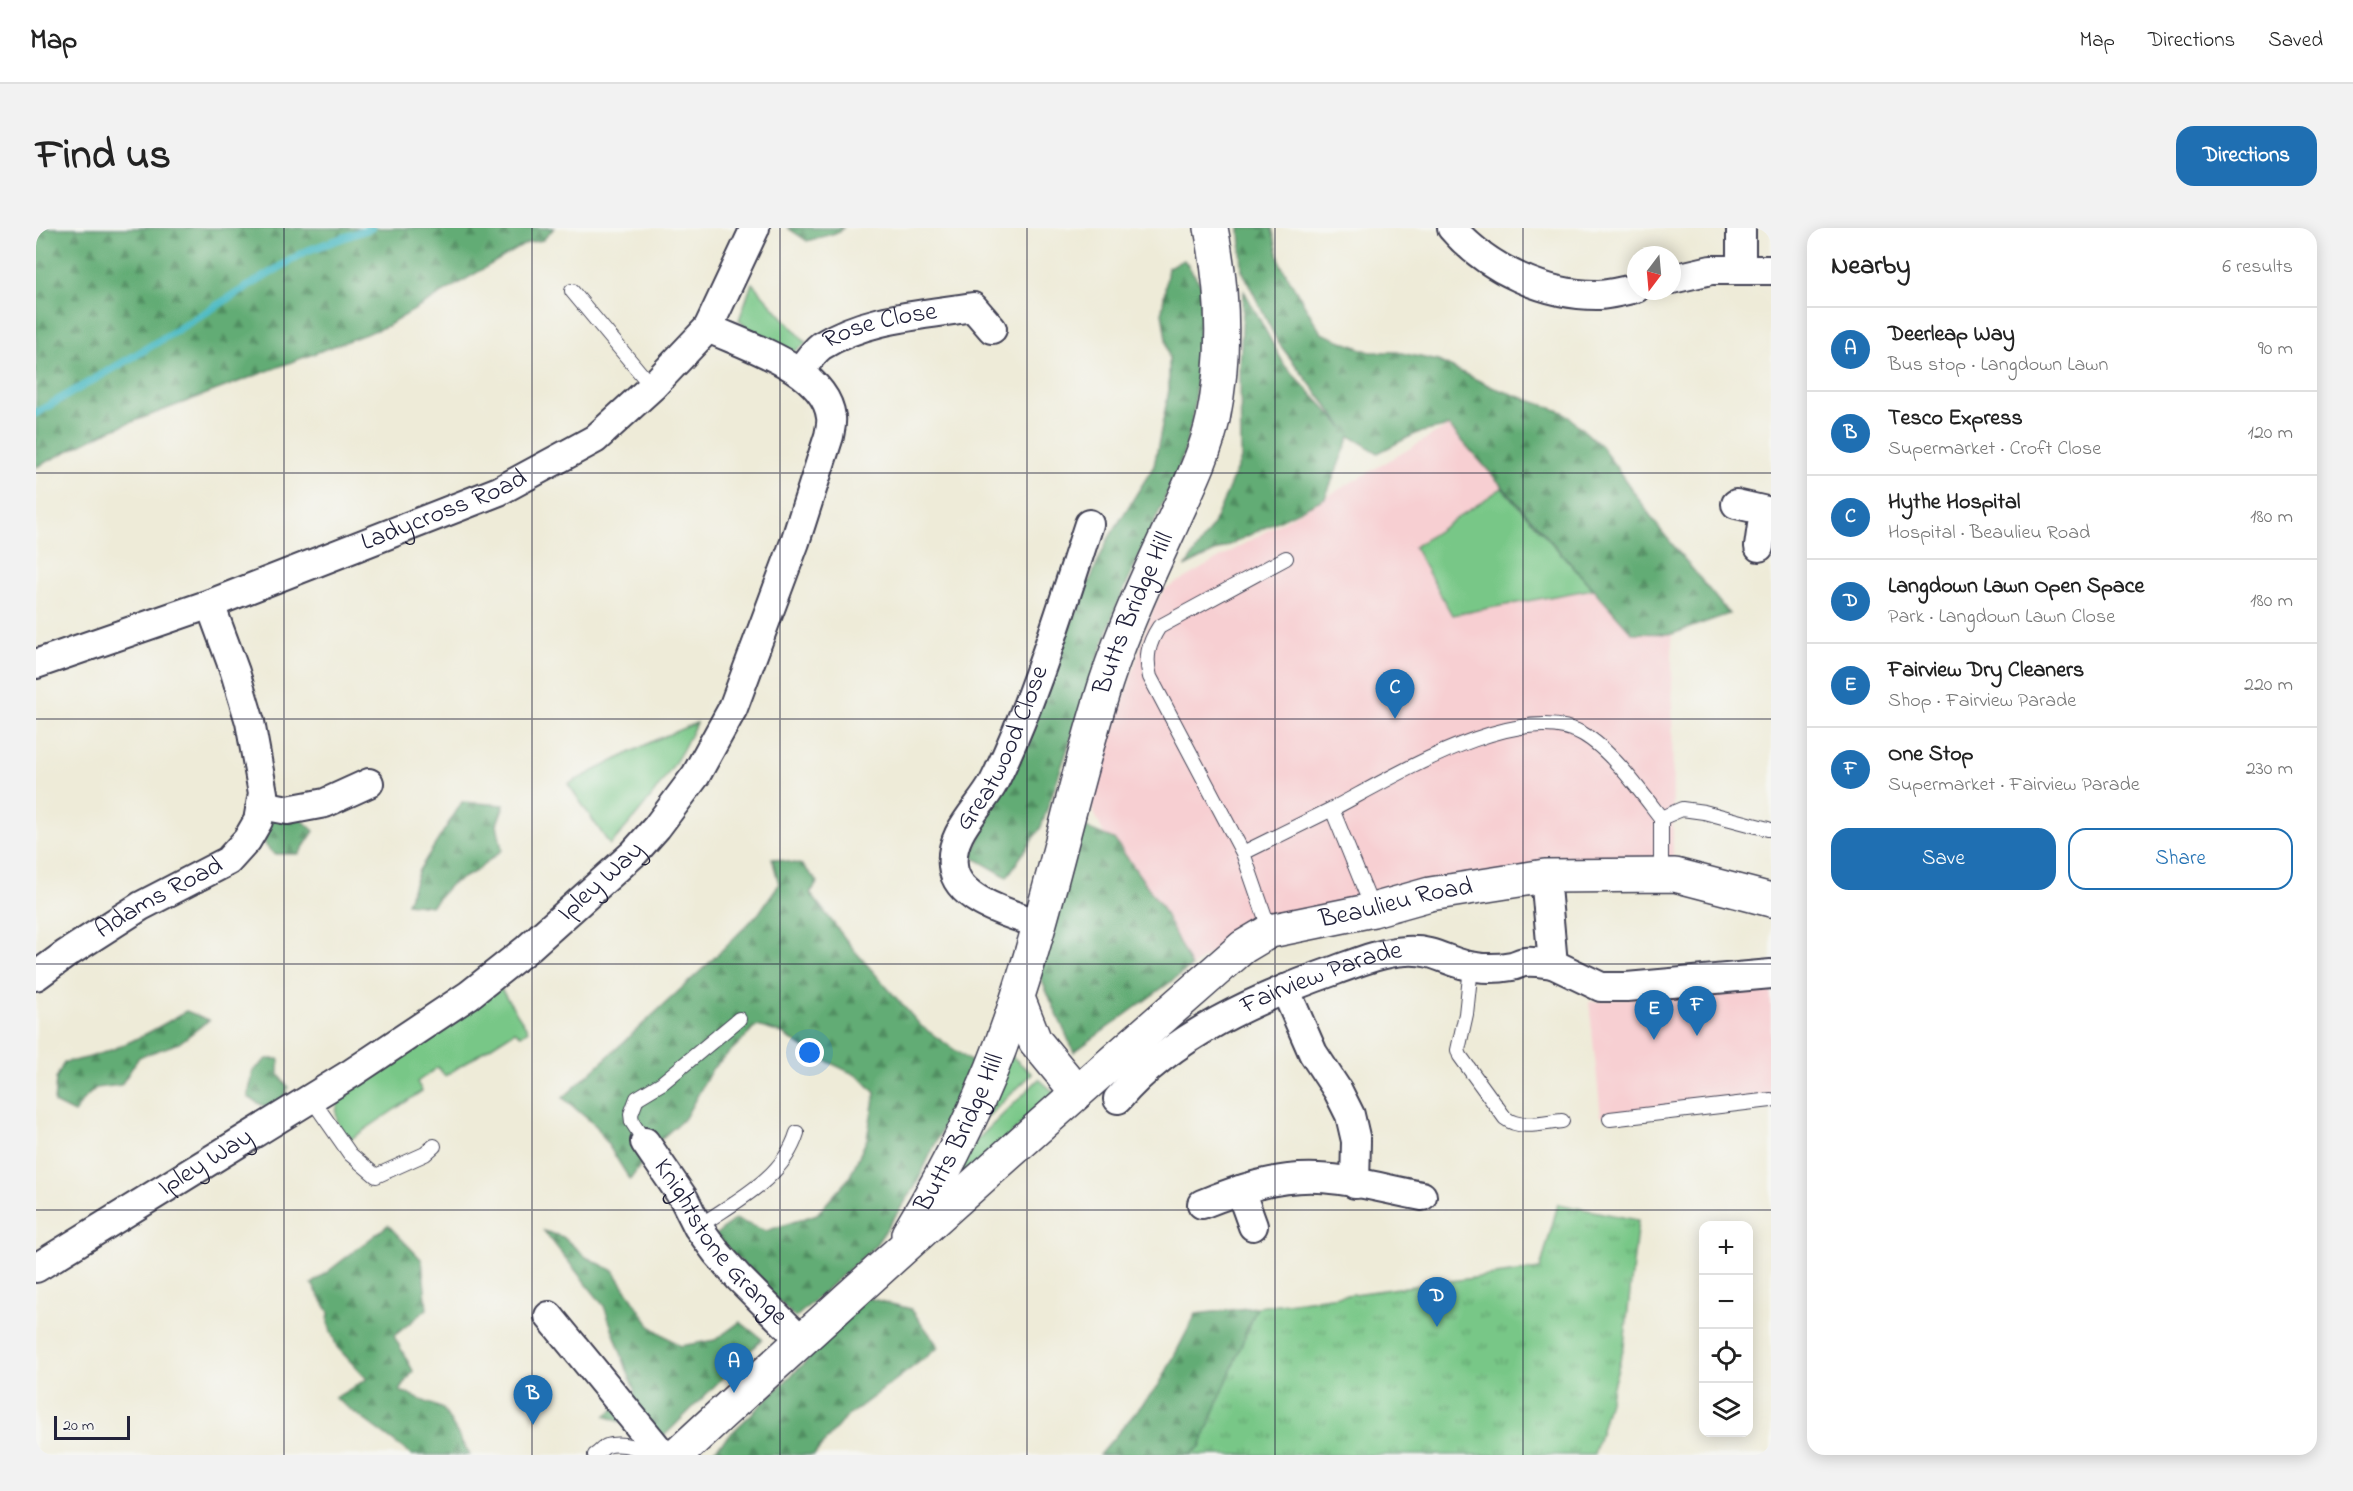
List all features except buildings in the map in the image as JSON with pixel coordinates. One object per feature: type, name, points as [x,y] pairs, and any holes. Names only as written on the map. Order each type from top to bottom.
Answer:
[{"type":"street","name":"Ladycross Road","points":[[36,664],[210,604],[499,491],[595,439],[652,387],[708,328],[755,228]]},
{"type":"street","name":"Butts Bridge Hill","points":[[891,1261],[922,1210],[962,1134],[994,1061],[1018,998],[1107,681],[1136,602],[1196,471],[1213,421],[1223,351],[1221,298],[1211,228]]},
{"type":"street","points":[[1452,228],[1493,264],[1535,283],[1556,289],[1600,294],[1627,290]]},
{"type":"street","points":[[1741,228],[1741,270]]},
{"type":"street","points":[[1681,277],[1711,270],[1771,270]]},
{"type":"street","name":"Rose Close","points":[[800,371],[819,347],[856,330],[979,297],[992,329]]},
{"type":"street","name":"Ipley Way","points":[[36,1268],[310,1098],[469,994],[526,949],[633,854],[657,827],[696,775],[733,708],[795,542],[829,436],[831,418],[825,400],[815,383],[800,371],[708,328]]},
{"type":"street","points":[[1736,504],[1768,512],[1759,547]]},
{"type":"street","name":"Greatwood Close","points":[[1040,924],[979,901],[963,886],[953,868],[954,854],[962,828],[993,784],[1022,716],[1089,524]]},
{"type":"street","name":"Adams Road","points":[[36,976],[141,906],[228,861],[247,840],[258,821],[263,794],[250,722],[235,672],[210,604]]},
{"type":"street","points":[[262,805],[288,810],[325,803],[369,783]]},
{"type":"street","name":"Beaulieu Road","points":[[677,1455],[801,1340],[1077,1092],[1243,947],[1270,931],[1373,910],[1430,894],[1545,876],[1675,875],[1771,900]]},
{"type":"street","points":[[1545,876],[1553,964]]},
{"type":"street","name":"Fairview Parade","points":[[1118,1099],[1145,1070],[1169,1052],[1230,1016],[1286,989],[1359,961],[1403,951],[1434,953],[1455,963],[1471,967],[1502,967],[1524,962],[1553,964],[1601,987],[1627,987],[1771,974]]},
{"type":"street","points":[[1286,989],[1313,1053],[1338,1091],[1350,1115],[1356,1142],[1355,1184]]},
{"type":"street","name":"Butts Bridge Hill","points":[[1018,998],[1035,1041],[1077,1092]]},
{"type":"street","name":"Knightstone Grange","points":[[645,1142],[684,1199],[698,1227],[739,1278],[801,1340]]},
{"type":"street","points":[[1202,1203],[1274,1181],[1301,1178],[1335,1179],[1422,1196]]},
{"type":"street","points":[[1240,1190],[1253,1226]]},
{"type":"street","points":[[549,1316],[663,1455]]},
{"type":"lane","points":[[572,291],[652,387]]},
{"type":"lane","points":[[1270,931],[1243,853],[1150,677],[1147,664],[1148,649],[1159,627],[1286,558]]},
{"type":"lane","points":[[1243,853],[1457,744],[1522,726],[1546,724],[1567,727],[1584,734],[1626,774],[1661,818],[1661,874]]},
{"type":"lane","points":[[1332,809],[1373,910]]},
{"type":"lane","points":[[1661,818],[1682,809],[1704,812],[1768,830]]},
{"type":"lane","points":[[1471,967],[1466,1014],[1459,1040],[1460,1056],[1510,1122],[1520,1125],[1562,1121]]},
{"type":"lane","points":[[645,1142],[632,1122],[631,1114],[636,1098],[662,1083],[739,1018]]},
{"type":"lane","points":[[310,1098],[350,1154],[376,1176],[425,1154],[434,1146]]},
{"type":"lane","points":[[1610,1119],[1771,1100]]},
{"type":"lane","points":[[698,1227],[767,1179],[784,1160],[797,1133]]},
{"type":"lane","points":[[595,1455],[607,1446],[639,1448],[654,1455]]},
{"type":"shaded area","points":[[1449,426],[1632,633],[1672,634],[1673,860],[1521,871],[1256,919],[1173,981],[1090,804],[1153,608],[1164,590]]},
{"type":"shaded area","points":[[1771,984],[1771,1099],[1601,1116],[1589,1002]]},
{"type":"green space","points":[[36,228],[554,228],[543,240],[527,243],[387,326],[108,431],[36,467]]},
{"type":"green space","points":[[788,228],[843,228],[839,232],[807,241]]},
{"type":"green space","points":[[1240,228],[1272,228],[1281,265],[1321,333],[1370,352],[1397,352],[1438,361],[1492,387],[1563,412],[1601,446],[1659,528],[1729,614],[1672,634],[1632,633],[1449,426],[1417,433],[1378,453],[1350,436],[1325,498],[1186,566],[1213,525],[1241,459],[1240,365],[1244,291],[1285,366],[1344,428],[1277,341],[1242,270]]},
{"type":"green space","points":[[1184,260],[1202,286],[1194,412],[1182,460],[1114,613],[1041,827],[1007,877],[972,857],[990,810],[1107,541],[1154,466],[1169,390],[1169,360],[1162,312],[1168,267]]},
{"type":"green space","points":[[752,283],[806,343],[791,352],[779,352],[760,340],[739,320]]},
{"type":"green space","points":[[1502,488],[1593,589],[1452,615],[1414,547]]},
{"type":"green space","points":[[696,723],[679,756],[658,788],[610,845],[568,784],[653,741]]},
{"type":"green space","points":[[462,802],[504,805],[497,824],[502,850],[476,871],[451,884],[431,906],[407,903],[419,870]]},
{"type":"green space","points":[[276,816],[300,818],[314,831],[299,854],[274,854],[265,845],[263,825]]},
{"type":"green space","points":[[1084,827],[1114,839],[1161,906],[1191,967],[1074,1052],[1037,970]]},
{"type":"green space","points":[[772,858],[802,865],[818,882],[810,893],[854,950],[921,1026],[973,1063],[915,1187],[875,1246],[795,1318],[715,1235],[735,1219],[766,1231],[817,1214],[849,1178],[867,1139],[875,1093],[860,1077],[816,1056],[781,1033],[757,1026],[712,1069],[685,1118],[655,1144],[630,1180],[597,1127],[563,1098],[709,963],[759,913],[779,884]]},
{"type":"green space","points":[[499,986],[528,1030],[521,1035],[515,1031],[445,1076],[438,1067],[417,1082],[422,1091],[348,1141],[341,1130],[336,1114],[341,1095]]},
{"type":"green space","points":[[186,1011],[209,1020],[179,1043],[139,1057],[121,1085],[96,1088],[83,1100],[74,1113],[54,1103],[56,1079],[64,1062],[95,1056],[111,1050],[143,1036]]},
{"type":"green space","points":[[1007,1052],[1032,1074],[974,1130]]},
{"type":"green space","points":[[267,1059],[279,1059],[279,1075],[288,1087],[282,1104],[265,1107],[248,1097],[253,1071]]},
{"type":"green space","points":[[1039,1079],[1056,1094],[944,1194],[976,1141]]},
{"type":"green space","points":[[1558,1204],[1638,1220],[1624,1346],[1594,1455],[1189,1455],[1200,1447],[1257,1307],[1540,1269]]},
{"type":"green space","points":[[388,1225],[422,1260],[427,1309],[394,1336],[413,1371],[400,1391],[443,1409],[470,1455],[412,1455],[335,1398],[367,1379],[337,1347],[328,1323],[329,1312],[312,1284]]},
{"type":"green space","points":[[544,1231],[563,1237],[586,1257],[614,1271],[651,1327],[680,1346],[715,1340],[740,1322],[762,1339],[662,1438],[605,1416],[635,1392],[604,1306]]},
{"type":"green space","points":[[864,1297],[911,1309],[939,1347],[844,1419],[814,1455],[709,1455],[830,1338]]},
{"type":"green space","points":[[1257,1307],[1200,1447],[1189,1455],[1099,1455],[1159,1385],[1196,1314]]},
{"type":"waterway","points":[[36,413],[306,251],[371,228]]},
{"type":"place","name":"Hythe Hospital","points":[[1395,719]]},
{"type":"place","name":"One Stop","points":[[1697,1036]]},
{"type":"place","name":"Fairview Dry Cleaners","points":[[1654,1040]]},
{"type":"place","name":"Langdown Lawn Open Space","points":[[1437,1327]]},
{"type":"place","name":"Deerleap Way","points":[[734,1393]]},
{"type":"place","name":"Tesco Express","points":[[533,1425]]}]
